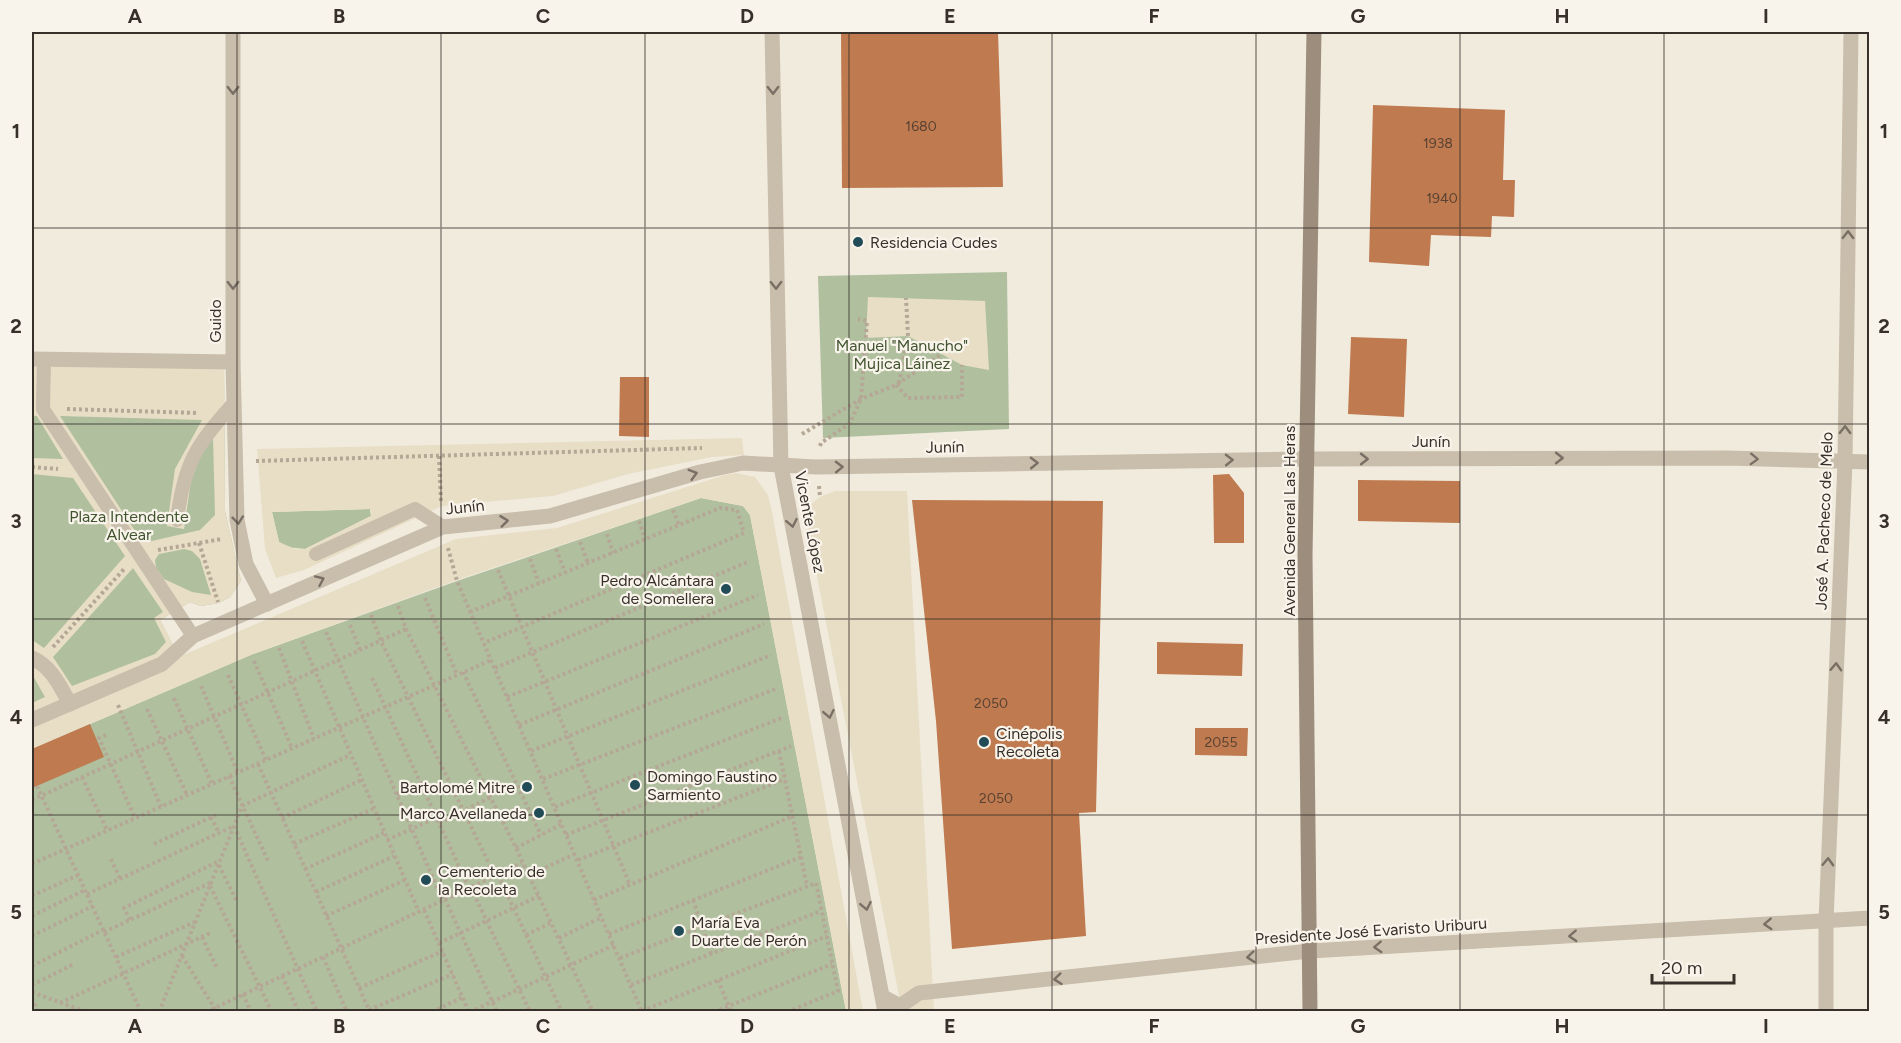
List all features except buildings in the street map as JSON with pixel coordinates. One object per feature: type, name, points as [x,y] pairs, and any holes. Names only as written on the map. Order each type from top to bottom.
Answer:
[{"type":"main road","name":"Avenida General Las Heras","points":[[1310,1011],[1306,459],[1314,32]]},
{"type":"street","name":"Guido","points":[[233,32],[233,362],[240,536],[246,564],[267,604]]},
{"type":"street","name":"Vicente López","points":[[772,32],[781,466],[884,1004]]},
{"type":"street","name":"José A. Pacheco de Melo","points":[[1826,1011],[1826,921],[1845,462],[1851,32]]},
{"type":"street","points":[[38,359],[233,362]]},
{"type":"street","name":"Junín","points":[[32,720],[162,664],[193,636],[443,527],[550,516],[700,472],[742,463],[781,466],[1306,459],[1727,458],[1869,462]]},
{"type":"street","points":[[36,659],[53,675],[70,704]]},
{"type":"street","name":"Presidente José Evaristo Uriburu","points":[[884,1004],[900,1006],[919,993],[1310,951],[1869,918]]},
{"type":"lane","points":[[38,359],[43,409],[193,636]]},
{"type":"lane","points":[[177,520],[181,487],[189,462],[201,440],[234,403]]},
{"type":"lane","points":[[316,554],[415,509],[443,527]]},
{"type":"path","points":[[897,384],[908,336],[906,298]]},
{"type":"path","points":[[850,423],[861,399],[867,321],[858,319]]},
{"type":"path","points":[[779,446],[834,417],[861,399],[897,384],[942,354]]},
{"type":"path","points":[[897,384],[908,398],[962,397],[962,365]]},
{"type":"path","points":[[43,409],[197,413],[207,409]]},
{"type":"path","points":[[236,461],[708,448]]},
{"type":"path","points":[[439,456],[443,527],[457,580],[642,1011],[827,936]]},
{"type":"path","points":[[470,612],[720,508],[737,510],[744,533],[484,643]]},
{"type":"path","points":[[673,510],[679,525]]},
{"type":"path","points":[[639,521],[645,539]]},
{"type":"path","points":[[607,534],[613,553]]},
{"type":"path","points":[[36,659],[138,553],[240,536]]},
{"type":"path","points":[[580,542],[588,563]]},
{"type":"path","points":[[200,543],[225,622]]},
{"type":"path","points":[[556,549],[565,573]]},
{"type":"path","points":[[530,559],[539,583]]},
{"type":"path","points":[[495,668],[750,561]]},
{"type":"path","points":[[498,570],[630,885]]},
{"type":"path","points":[[507,697],[758,595]]},
{"type":"path","points":[[425,598],[457,675]]},
{"type":"path","points":[[398,606],[406,629],[516,848],[593,1011]]},
{"type":"path","points":[[371,615],[408,697],[463,811],[514,908],[562,1011]]},
{"type":"path","points":[[519,725],[764,624]]},
{"type":"path","points":[[350,625],[360,650]]},
{"type":"path","points":[[32,800],[406,629]]},
{"type":"path","points":[[326,632],[444,900],[497,1011]]},
{"type":"path","points":[[302,641],[419,912]]},
{"type":"path","points":[[279,648],[314,739]]},
{"type":"path","points":[[531,751],[771,655]]},
{"type":"path","points":[[32,864],[491,660]]},
{"type":"path","points":[[255,661],[292,748]]},
{"type":"path","points":[[463,672],[541,835]]},
{"type":"path","points":[[228,675],[266,760]]},
{"type":"path","points":[[372,678],[530,1011]]},
{"type":"path","points":[[201,686],[238,773]]},
{"type":"path","points":[[543,779],[778,688]]},
{"type":"path","points":[[174,698],[212,784]]},
{"type":"path","points":[[147,709],[187,795]]},
{"type":"path","points":[[120,711],[161,807]]},
{"type":"path","points":[[555,807],[784,717]]},
{"type":"path","points":[[106,735],[99,738],[135,818]]},
{"type":"path","points":[[566,835],[790,746]]},
{"type":"path","points":[[779,751],[807,886]]},
{"type":"path","points":[[159,1011],[242,806],[350,755]]},
{"type":"path","points":[[258,764],[370,1011],[453,974]]},
{"type":"path","points":[[229,776],[268,861]]},
{"type":"path","points":[[82,777],[107,830]]},
{"type":"path","points":[[282,818],[361,780]]},
{"type":"path","points":[[578,860],[785,780]]},
{"type":"path","points":[[397,795],[422,785]]},
{"type":"path","points":[[37,786],[141,1011]]},
{"type":"path","points":[[387,840],[463,811],[490,797]]},
{"type":"path","points":[[294,844],[373,809]]},
{"type":"path","points":[[154,844],[213,816],[219,833]]},
{"type":"path","points":[[594,900],[793,816]]},
{"type":"path","points":[[516,848],[562,824]]},
{"type":"path","points":[[32,916],[120,879],[234,826]]},
{"type":"path","points":[[234,826],[317,1011]]},
{"type":"path","points":[[305,869],[384,833]]},
{"type":"path","points":[[529,875],[575,854]]},
{"type":"path","points":[[315,892],[394,856]]},
{"type":"path","points":[[609,934],[801,857]]},
{"type":"path","points":[[111,859],[120,879]]},
{"type":"path","points":[[219,863],[236,900]]},
{"type":"path","points":[[130,920],[124,908],[219,863]]},
{"type":"path","points":[[206,1011],[216,1009],[282,975],[522,863]]},
{"type":"path","points":[[32,896],[78,875]]},
{"type":"path","points":[[326,916],[405,880]]},
{"type":"path","points":[[620,958],[816,883],[838,991],[787,1011]]},
{"type":"path","points":[[32,966],[104,931],[211,884]]},
{"type":"path","points":[[211,884],[272,1011]]},
{"type":"path","points":[[439,943],[539,896]]},
{"type":"path","points":[[693,900],[711,954]]},
{"type":"path","points":[[32,936],[93,906]]},
{"type":"path","points":[[424,910],[470,1011],[614,945]]},
{"type":"path","points":[[631,985],[821,911]]},
{"type":"path","points":[[559,938],[602,917]]},
{"type":"path","points":[[116,957],[195,922]]},
{"type":"path","points":[[526,935],[552,923]]},
{"type":"path","points":[[62,1003],[210,933]]},
{"type":"path","points":[[202,937],[217,968]]},
{"type":"path","points":[[359,988],[443,951]]},
{"type":"path","points":[[181,956],[216,1009]]},
{"type":"path","points":[[323,957],[346,1011]]},
{"type":"path","points":[[32,985],[74,964]]},
{"type":"path","points":[[714,1011],[832,964]]},
{"type":"path","points":[[282,975],[299,1011]]},
{"type":"path","points":[[718,980],[731,1011]]},
{"type":"path","points":[[32,992],[87,1011]]},
{"type":"path","points":[[243,994],[251,1011]]},
{"type":"path","points":[[432,1011],[463,997]]},
{"type":"path","points":[[32,998],[38,1011]]},
{"type":"path","points":[[62,1003],[67,1011]]},
{"type":"green space","name":"Manuel \"Manucho\" Mujica Láinez","points":[[1007,272],[1009,429],[823,438],[818,276]]},
{"type":"green space","name":"Plaza Intendente Alvear","points":[[32,359],[224,362],[225,511],[241,581],[230,597],[219,603],[201,606],[190,602],[160,620],[176,651],[32,720]]},
{"type":"green space","name":"Cementerio de la Recoleta","points":[[701,498],[743,506],[750,515],[846,1011],[32,1011],[32,749],[253,654],[457,581]]},
{"type":"green space","points":[[370,509],[371,516],[305,549],[286,547],[279,542],[272,512]]},
{"type":"shaded area","points":[[868,297],[985,301],[989,370],[962,365],[908,336],[866,338]]},
{"type":"shaded area","points":[[32,359],[224,362],[225,511],[241,581],[230,597],[219,603],[201,606],[190,602],[160,620],[176,651],[164,663],[456,539],[557,528],[725,475],[736,473],[755,477],[768,495],[772,512],[863,1011],[846,1011],[750,515],[743,506],[701,498],[457,580],[253,654],[32,749],[32,703],[45,697],[32,674],[32,640],[44,648],[125,556],[73,478],[32,474],[32,458],[63,459],[37,416],[32,416]],"holes":[[[60,416],[202,420],[175,469],[167,526],[184,529],[191,481],[200,457],[213,437],[215,515],[200,530],[152,541],[142,538],[135,531]],[[184,549],[192,551],[200,559],[211,595],[192,592],[164,579],[156,568],[155,560],[159,554]],[[133,568],[163,612],[154,618],[166,642],[155,654],[72,686],[53,657]]]},
{"type":"shaded area","points":[[742,438],[744,455],[712,457],[628,474],[553,496],[442,506],[304,570],[276,578],[265,549],[257,449]],"holes":[[[370,509],[371,516],[305,549],[295,549],[279,542],[272,512]]]},
{"type":"shaded area","points":[[835,491],[907,491],[934,1011],[902,1011],[804,510],[820,497]]},
{"type":"place","name":"Residencia Cudes","points":[[858,242]]},
{"type":"place","name":"Pedro Alcántara de Somellera","points":[[726,589]]},
{"type":"place","name":"Cinépolis Recoleta","points":[[984,742]]},
{"type":"place","name":"Domingo Faustino Sarmiento","points":[[635,785]]},
{"type":"place","name":"Bartolomé Mitre","points":[[527,787]]},
{"type":"place","name":"Marco Avellaneda","points":[[539,813]]},
{"type":"place","name":"Cementerio de la Recoleta","points":[[426,880]]},
{"type":"place","name":"María Eva Duarte de Perón","points":[[679,931]]}]
